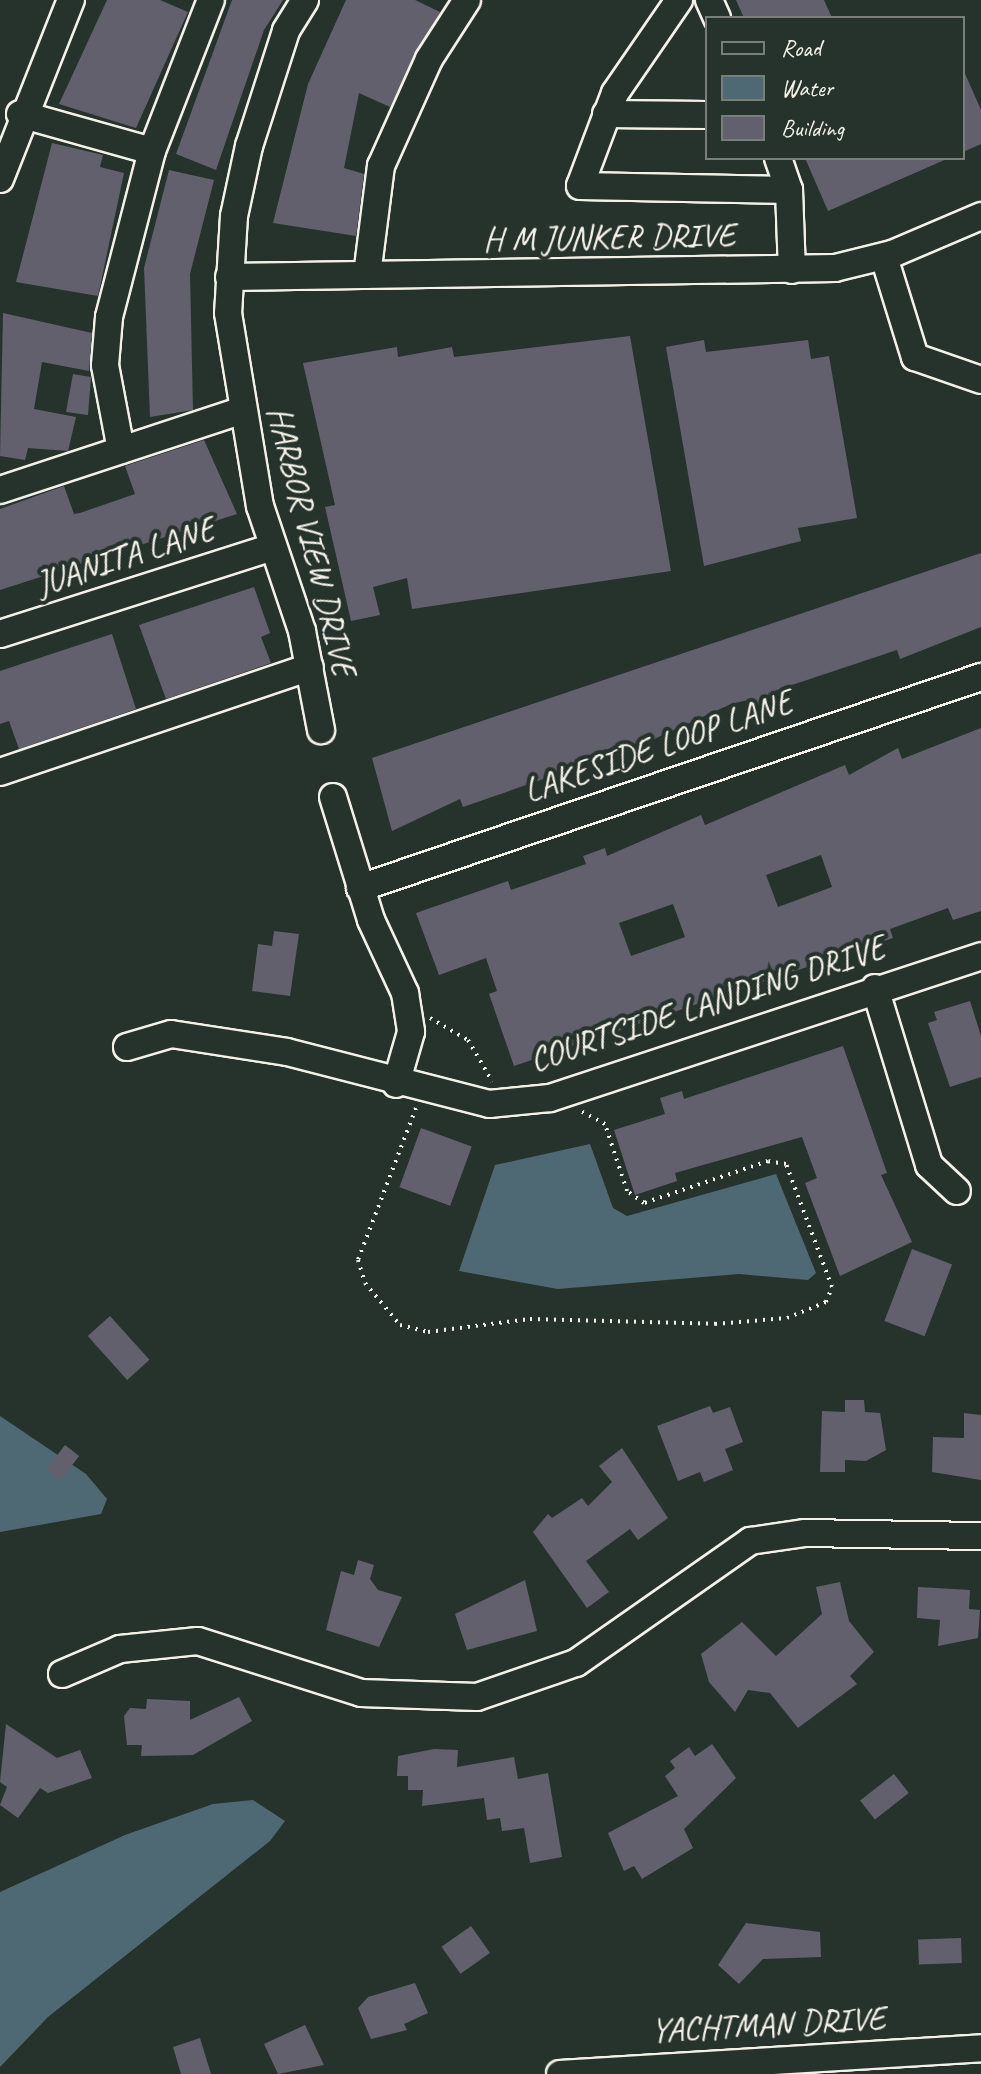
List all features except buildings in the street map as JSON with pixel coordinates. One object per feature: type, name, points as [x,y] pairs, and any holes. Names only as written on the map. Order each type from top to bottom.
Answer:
[{"type":"street","points":[[0,179],[20,114],[71,0]]},
{"type":"street","points":[[121,450],[105,365],[109,317],[152,151],[211,0]]},
{"type":"street","name":"HARBOR VIEW DRIVE","points":[[305,0],[286,31],[249,146],[229,277],[240,411],[272,547],[310,667],[321,730]]},
{"type":"street","points":[[367,275],[381,166],[429,59],[467,0]]},
{"type":"street","points":[[679,0],[606,114],[580,186],[789,190]]},
{"type":"street","points":[[20,114],[152,151]]},
{"type":"street","points":[[606,114],[705,115]]},
{"type":"street","points":[[779,160],[789,190],[792,270]]},
{"type":"street","name":"H M JUNKER DRIVE","points":[[229,277],[792,270],[884,257],[981,216]]},
{"type":"street","points":[[884,257],[915,357],[981,380]]},
{"type":"street","points":[[0,490],[240,411]]},
{"type":"street","name":"JUANITA LANE","points":[[0,634],[272,547]]},
{"type":"street","points":[[0,772],[310,667]]},
{"type":"street","name":"LAKESIDE LOOP LANE","points":[[360,888],[981,677]]},
{"type":"street","points":[[333,797],[360,888],[405,993],[411,1032],[396,1084]]},
{"type":"street","name":"COURTSIDE LANDING DRIVE","points":[[127,1047],[171,1034],[287,1052],[396,1084],[489,1104],[550,1098],[875,988],[981,956]]},
{"type":"street","points":[[875,988],[929,1165],[957,1191]]},
{"type":"street","points":[[62,1674],[120,1649],[198,1641],[361,1693],[477,1697],[576,1663],[750,1541],[805,1533],[981,1536]]},
{"type":"street","name":"YACHTMAN DRIVE","points":[[560,2074],[981,2048]]},
{"type":"path","points":[[428,1018],[468,1040],[492,1081]]},
{"type":"path","points":[[416,1108],[358,1260],[365,1283],[400,1325],[428,1332],[530,1319],[715,1324],[787,1318],[826,1302],[832,1287],[786,1164],[768,1161],[644,1203],[627,1191],[605,1124],[573,1108]]},
{"type":"water","points":[[590,1144],[613,1208],[627,1216],[776,1174],[816,1273],[808,1280],[739,1274],[558,1289],[459,1271],[495,1165]]},
{"type":"water","points":[[0,1416],[86,1474],[107,1499],[101,1514],[0,1532]]},
{"type":"water","points":[[253,1800],[285,1821],[270,1841],[48,2017],[0,2067],[0,1892],[125,1835],[213,1804]]}]
